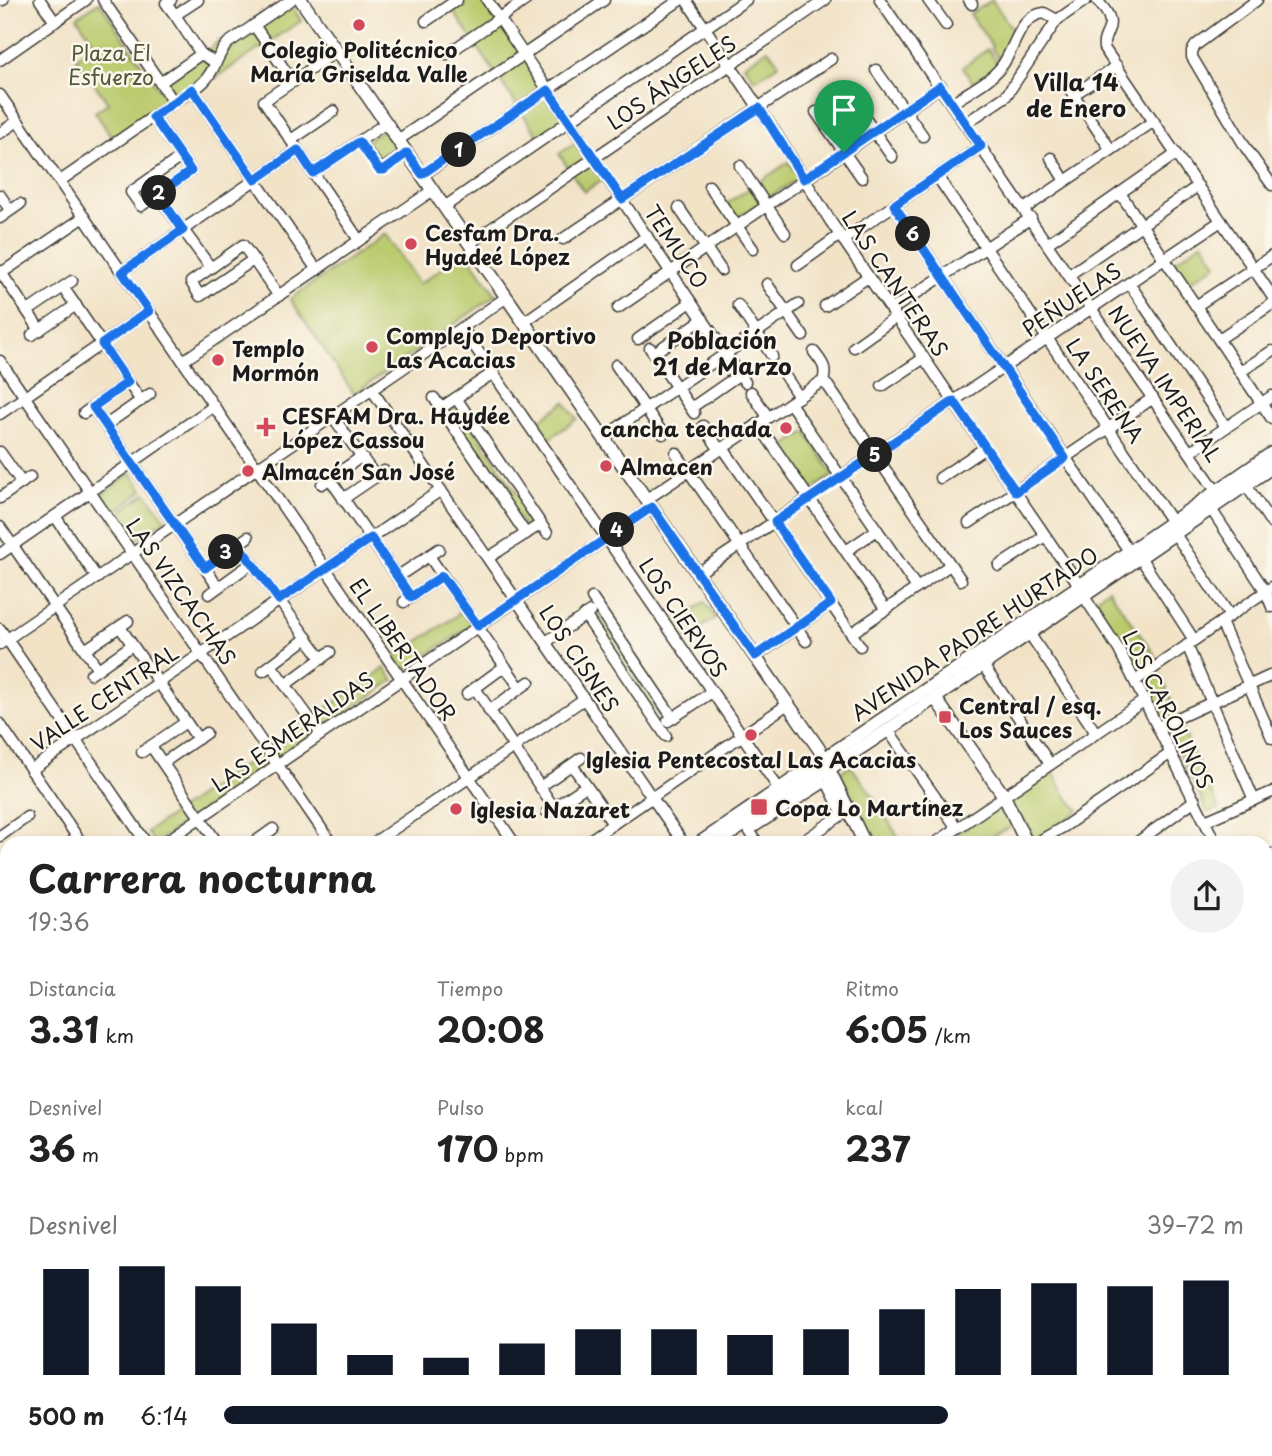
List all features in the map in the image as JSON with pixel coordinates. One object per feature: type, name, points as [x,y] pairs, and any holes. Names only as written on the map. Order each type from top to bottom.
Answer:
[{"type":"main road","points":[[301,0],[788,704],[826,764],[861,836]]},
{"type":"main road","name":"AVENIDA PADRE HURTADO","points":[[726,836],[936,682],[1081,591],[1173,528],[1216,491],[1272,453]]},
{"type":"main road","name":"AVENIDA PADRE HURTADO","points":[[1173,528],[1211,509],[1272,467]]},
{"type":"main road","name":"AVENIDA PADRE HURTADO","points":[[710,836],[779,789],[888,730],[1030,633],[1081,591]]},
{"type":"main road","points":[[936,682],[935,698],[1004,796],[1023,836]]},
{"type":"street","points":[[40,0],[55,22]]},
{"type":"street","points":[[0,60],[86,0]]},
{"type":"street","points":[[103,0],[173,101]]},
{"type":"street","points":[[171,0],[166,3],[201,54],[215,62]]},
{"type":"street","points":[[175,15],[198,0]]},
{"type":"street","points":[[60,181],[206,80],[225,46],[290,0]]},
{"type":"street","points":[[426,21],[457,0]]},
{"type":"street","name":"TEMUCO","points":[[487,0],[726,353],[809,498],[886,610]]},
{"type":"street","points":[[447,54],[526,0]]},
{"type":"street","points":[[398,140],[604,0]]},
{"type":"street","points":[[422,174],[680,0]]},
{"type":"street","name":"LAS CANTERAS","points":[[686,0],[868,277],[1081,591]]},
{"type":"street","points":[[444,207],[746,0]]},
{"type":"street","name":"LOS ÁNGELES","points":[[470,243],[825,0]]},
{"type":"street","points":[[928,0],[946,25]]},
{"type":"street","points":[[966,123],[1006,96],[1057,20],[1086,0]]},
{"type":"street","points":[[1097,0],[1110,20],[1103,46],[1272,296]]},
{"type":"street","points":[[1257,0],[1196,45],[1192,57],[1272,185]]},
{"type":"street","name":"NUEVA IMPERIAL","points":[[884,1],[1216,491]]},
{"type":"street","points":[[952,103],[991,76],[1005,62],[1026,23],[1042,13],[1057,20]]},
{"type":"street","points":[[254,25],[293,82]]},
{"type":"street","points":[[337,51],[264,101],[359,240]]},
{"type":"street","points":[[160,83],[201,54]]},
{"type":"street","points":[[563,239],[831,59]]},
{"type":"street","points":[[1111,150],[1071,91],[1116,66]]},
{"type":"street","points":[[876,69],[923,136]]},
{"type":"street","points":[[991,76],[1006,96]]},
{"type":"street","points":[[618,308],[940,86]]},
{"type":"street","points":[[192,89],[317,270]]},
{"type":"street","points":[[846,90],[892,157]]},
{"type":"street","name":"EL LIBERTADOR","points":[[0,95],[510,836]]},
{"type":"street","points":[[291,140],[334,111]]},
{"type":"street","points":[[816,111],[862,178]]},
{"type":"street","points":[[153,117],[191,171],[141,206],[131,192],[181,157]]},
{"type":"street","points":[[0,133],[18,121]]},
{"type":"street","points":[[853,347],[986,248],[1065,181],[1154,121]]},
{"type":"street","points":[[313,173],[386,123]]},
{"type":"street","points":[[359,142],[381,170],[407,153]]},
{"type":"street","points":[[798,265],[981,146]]},
{"type":"street","points":[[122,272],[298,150]]},
{"type":"street","points":[[1048,243],[1176,154]]},
{"type":"street","points":[[1051,158],[1065,181]]},
{"type":"street","points":[[740,166],[785,233]]},
{"type":"street","name":"LA SERENA","points":[[937,176],[1109,428],[1173,528],[1225,619],[1272,738]]},
{"type":"street","points":[[709,186],[752,250]]},
{"type":"street","points":[[1069,275],[1198,186]]},
{"type":"street","points":[[183,361],[433,190]]},
{"type":"street","points":[[1120,193],[1272,419]]},
{"type":"street","points":[[158,194],[211,268]]},
{"type":"street","points":[[0,195],[15,207],[0,218]]},
{"type":"street","points":[[894,205],[1065,458],[1135,554],[1191,643],[1211,701],[1254,800]]},
{"type":"street","points":[[678,208],[721,270]]},
{"type":"street","points":[[76,305],[36,333],[28,312],[0,273],[84,217]]},
{"type":"street","name":"PEÑUELAS","points":[[698,573],[1222,221]]},
{"type":"street","points":[[524,322],[648,236]]},
{"type":"street","points":[[253,260],[200,296],[191,282],[243,245],[279,296]]},
{"type":"street","points":[[1196,306],[1272,256]]},
{"type":"street","points":[[825,306],[868,277]]},
{"type":"street","points":[[1129,283],[1226,427]]},
{"type":"street","points":[[28,312],[68,284],[76,305],[102,344],[128,382],[146,398],[106,425]]},
{"type":"street","points":[[767,284],[803,336]]},
{"type":"street","points":[[4,642],[507,297]]},
{"type":"street","points":[[638,339],[692,303]]},
{"type":"street","points":[[604,437],[798,304]]},
{"type":"street","points":[[1219,340],[1272,304]]},
{"type":"street","points":[[738,305],[772,356]]},
{"type":"street","points":[[0,414],[149,311]]},
{"type":"street","points":[[703,319],[652,350],[692,410],[745,383]]},
{"type":"street","name":"LOS CIERVOS","points":[[462,328],[779,789]]},
{"type":"street","points":[[1240,372],[1272,351]]},
{"type":"street","points":[[814,352],[825,367],[823,382],[827,384],[961,580]]},
{"type":"street","points":[[882,386],[924,358]]},
{"type":"street","name":"LAS VIZCACHAS","points":[[0,361],[326,836]]},
{"type":"street","points":[[616,365],[663,433]]},
{"type":"street","points":[[781,370],[794,400],[841,477],[917,588]]},
{"type":"street","points":[[441,408],[493,373]]},
{"type":"street","points":[[128,382],[89,410],[106,425],[205,568],[214,591],[252,564]]},
{"type":"street","name":"LAS ESMERALDAS","points":[[173,836],[607,538],[689,471],[823,382]]},
{"type":"street","name":"LOS CISNES","points":[[372,390],[679,836]]},
{"type":"street","points":[[1190,452],[1272,396]]},
{"type":"street","points":[[434,398],[526,534]]},
{"type":"street","points":[[456,398],[544,528],[526,534],[488,558]]},
{"type":"street","points":[[969,523],[1153,398]]},
{"type":"street","points":[[0,554],[214,406]]},
{"type":"street","points":[[333,417],[361,457],[380,474],[343,499]]},
{"type":"street","points":[[704,426],[775,522],[860,646]]},
{"type":"street","points":[[940,478],[985,447]]},
{"type":"street","points":[[0,452],[4,468],[26,480],[0,498]]},
{"type":"street","points":[[676,453],[806,641]]},
{"type":"street","points":[[361,457],[326,482],[343,499],[371,538],[397,577],[408,600],[442,576]]},
{"type":"street","points":[[1246,485],[1272,524]]},
{"type":"street","name":"VALLE CENTRAL","points":[[31,770],[441,490]]},
{"type":"street","points":[[1211,509],[1269,589],[1272,607]]},
{"type":"street","points":[[55,516],[97,578]]},
{"type":"street","points":[[0,527],[86,650],[95,671],[132,645]]},
{"type":"street","points":[[846,551],[877,530]]},
{"type":"street","points":[[999,566],[1045,536]]},
{"type":"street","points":[[205,568],[243,540],[252,564],[307,638],[326,655],[285,685]]},
{"type":"street","points":[[397,577],[439,549]]},
{"type":"street","points":[[429,556],[505,666],[525,685],[489,711]]},
{"type":"street","points":[[852,633],[950,565]]},
{"type":"street","points":[[1135,681],[1269,589]]},
{"type":"street","name":"LOS CAROLINOS","points":[[1081,591],[1119,650],[1212,836]]},
{"type":"street","points":[[545,642],[584,615],[595,603],[673,718]]},
{"type":"street","points":[[755,656],[831,603]]},
{"type":"street","points":[[584,615],[663,731],[673,718],[712,692]]},
{"type":"street","points":[[86,650],[124,624],[132,645],[186,722],[202,736],[163,764]]},
{"type":"street","points":[[0,629],[4,642],[76,739],[142,836]]},
{"type":"street","points":[[1030,633],[1097,733]]},
{"type":"street","points":[[307,638],[267,668],[285,685],[321,734]]},
{"type":"street","points":[[983,665],[1050,764]]},
{"type":"street","points":[[505,666],[471,691],[489,711],[540,786],[550,810],[586,786]]},
{"type":"street","points":[[1158,727],[1272,675]]},
{"type":"street","points":[[384,836],[584,699]]},
{"type":"street","points":[[946,836],[1145,700]]},
{"type":"street","points":[[595,836],[788,704]]},
{"type":"street","points":[[186,722],[146,749],[163,764],[213,836]]},
{"type":"street","points":[[0,724],[76,836]]},
{"type":"street","points":[[888,730],[957,828]]},
{"type":"street","points":[[1048,836],[1171,752]]},
{"type":"street","points":[[540,786],[577,762],[586,786],[612,824]]},
{"type":"street","points":[[753,836],[749,830],[823,783],[828,784],[843,814],[811,836]]},
{"type":"street","points":[[1205,821],[1272,792]]},
{"type":"street","points":[[1146,836],[1195,800]]},
{"type":"street","points":[[0,836],[27,817]]},
{"type":"green space","points":[[462,0],[483,0],[567,120],[540,139],[451,8]]},
{"type":"green space","points":[[992,0],[1015,33],[1001,62],[970,14]]},
{"type":"green space","name":"Plaza El Esfuerzo","points":[[99,2],[168,102],[113,139],[95,112],[108,103],[76,58],[95,44],[77,17]]},
{"type":"green space","points":[[291,4],[301,21],[214,79],[212,76],[230,46]]},
{"type":"green space","points":[[219,40],[222,44],[205,75],[176,96],[166,81],[201,57]]},
{"type":"green space","points":[[768,49],[779,64],[755,80],[744,65]]},
{"type":"green space","points":[[988,49],[999,65],[973,83],[963,67]]},
{"type":"green space","points":[[382,130],[399,154],[382,167],[364,143]]},
{"type":"green space","points":[[578,141],[603,179],[584,192],[559,154]]},
{"type":"green space","points":[[789,162],[799,178],[736,219],[726,204]]},
{"type":"green space","name":"Complejo Deportivo Las Acacias","points":[[385,234],[419,284],[466,252],[496,295],[354,394],[290,299]]},
{"type":"green space","points":[[1203,242],[1217,264],[1187,284],[1172,263]]},
{"type":"green space","points":[[565,402],[577,419],[546,441],[534,424]]},
{"type":"green space","points":[[458,405],[536,522],[526,529],[446,413]]},
{"type":"green space","points":[[806,432],[834,475],[810,491],[782,448]]},
{"type":"green space","points":[[131,473],[143,490],[113,513],[100,495]]},
{"type":"green space","points":[[146,493],[165,519],[130,545],[111,519]]},
{"type":"green space","points":[[1108,589],[1157,658],[1140,671],[1094,600]]},
{"type":"green space","points":[[705,602],[716,618],[684,639],[673,624]]},
{"type":"green space","points":[[460,611],[464,611],[473,625],[403,671],[394,657]]},
{"type":"green space","points":[[597,611],[670,716],[661,720],[590,617]]},
{"type":"green space","points":[[385,668],[394,680],[165,836],[150,836],[147,832]]},
{"type":"green space","points":[[1161,675],[1177,714],[1163,719],[1147,684]]},
{"type":"green space","points":[[1180,724],[1219,809],[1208,813],[1168,730]]},
{"type":"green space","points":[[850,765],[898,836],[872,836],[840,773]]},
{"type":"green space","points":[[1053,770],[1063,792],[1079,810],[1059,825],[1060,836],[1033,836],[1024,820],[993,836],[953,836]]},
{"type":"place","name":"Colegio Politécnico María Griselda Valle","points":[[359,25]]},
{"type":"place","name":"Cesfam Dra. Hyadeé López","points":[[411,244]]},
{"type":"place","name":"Complejo Deportivo Las Acacias","points":[[372,347]]},
{"type":"place","name":"Templo Mormón","points":[[218,360]]},
{"type":"place","name":"CESFAM Dra. Haydée López Cassou","points":[[266,427]]},
{"type":"place","name":"cancha techada","points":[[786,428]]},
{"type":"place","name":"Almacen","points":[[606,466]]},
{"type":"place","name":"Almacén San José","points":[[248,471]]},
{"type":"place","name":"Central / esq. Los Sauces","points":[[945,717]]},
{"type":"place","name":"Iglesia Pentecostal Las Acacias","points":[[751,735]]},
{"type":"place","name":"Copa Lo Martínez","points":[[759,807]]},
{"type":"place","name":"Iglesia Nazaret","points":[[456,809]]},
{"type":"district","name":"Villa 14 de Enero","points":[[1076,94]]},
{"type":"district","name":"Población 21 de Marzo","points":[[722,352]]},
{"type":"route","points":[[940,86],[981,146],[894,205],[1065,458],[1016,492],[954,401],[775,522],[831,603],[755,656],[652,507],[478,626],[442,576],[411,597],[371,538],[279,600],[238,544],[205,568],[93,407],[128,382],[102,344],[149,311],[122,272],[183,230],[158,194],[191,171],[153,117],[192,89],[255,180],[298,150],[313,173],[359,142],[379,170],[384,170],[407,153],[422,174],[548,90],[622,199],[759,108],[804,179],[844,152],[940,86]]}]
